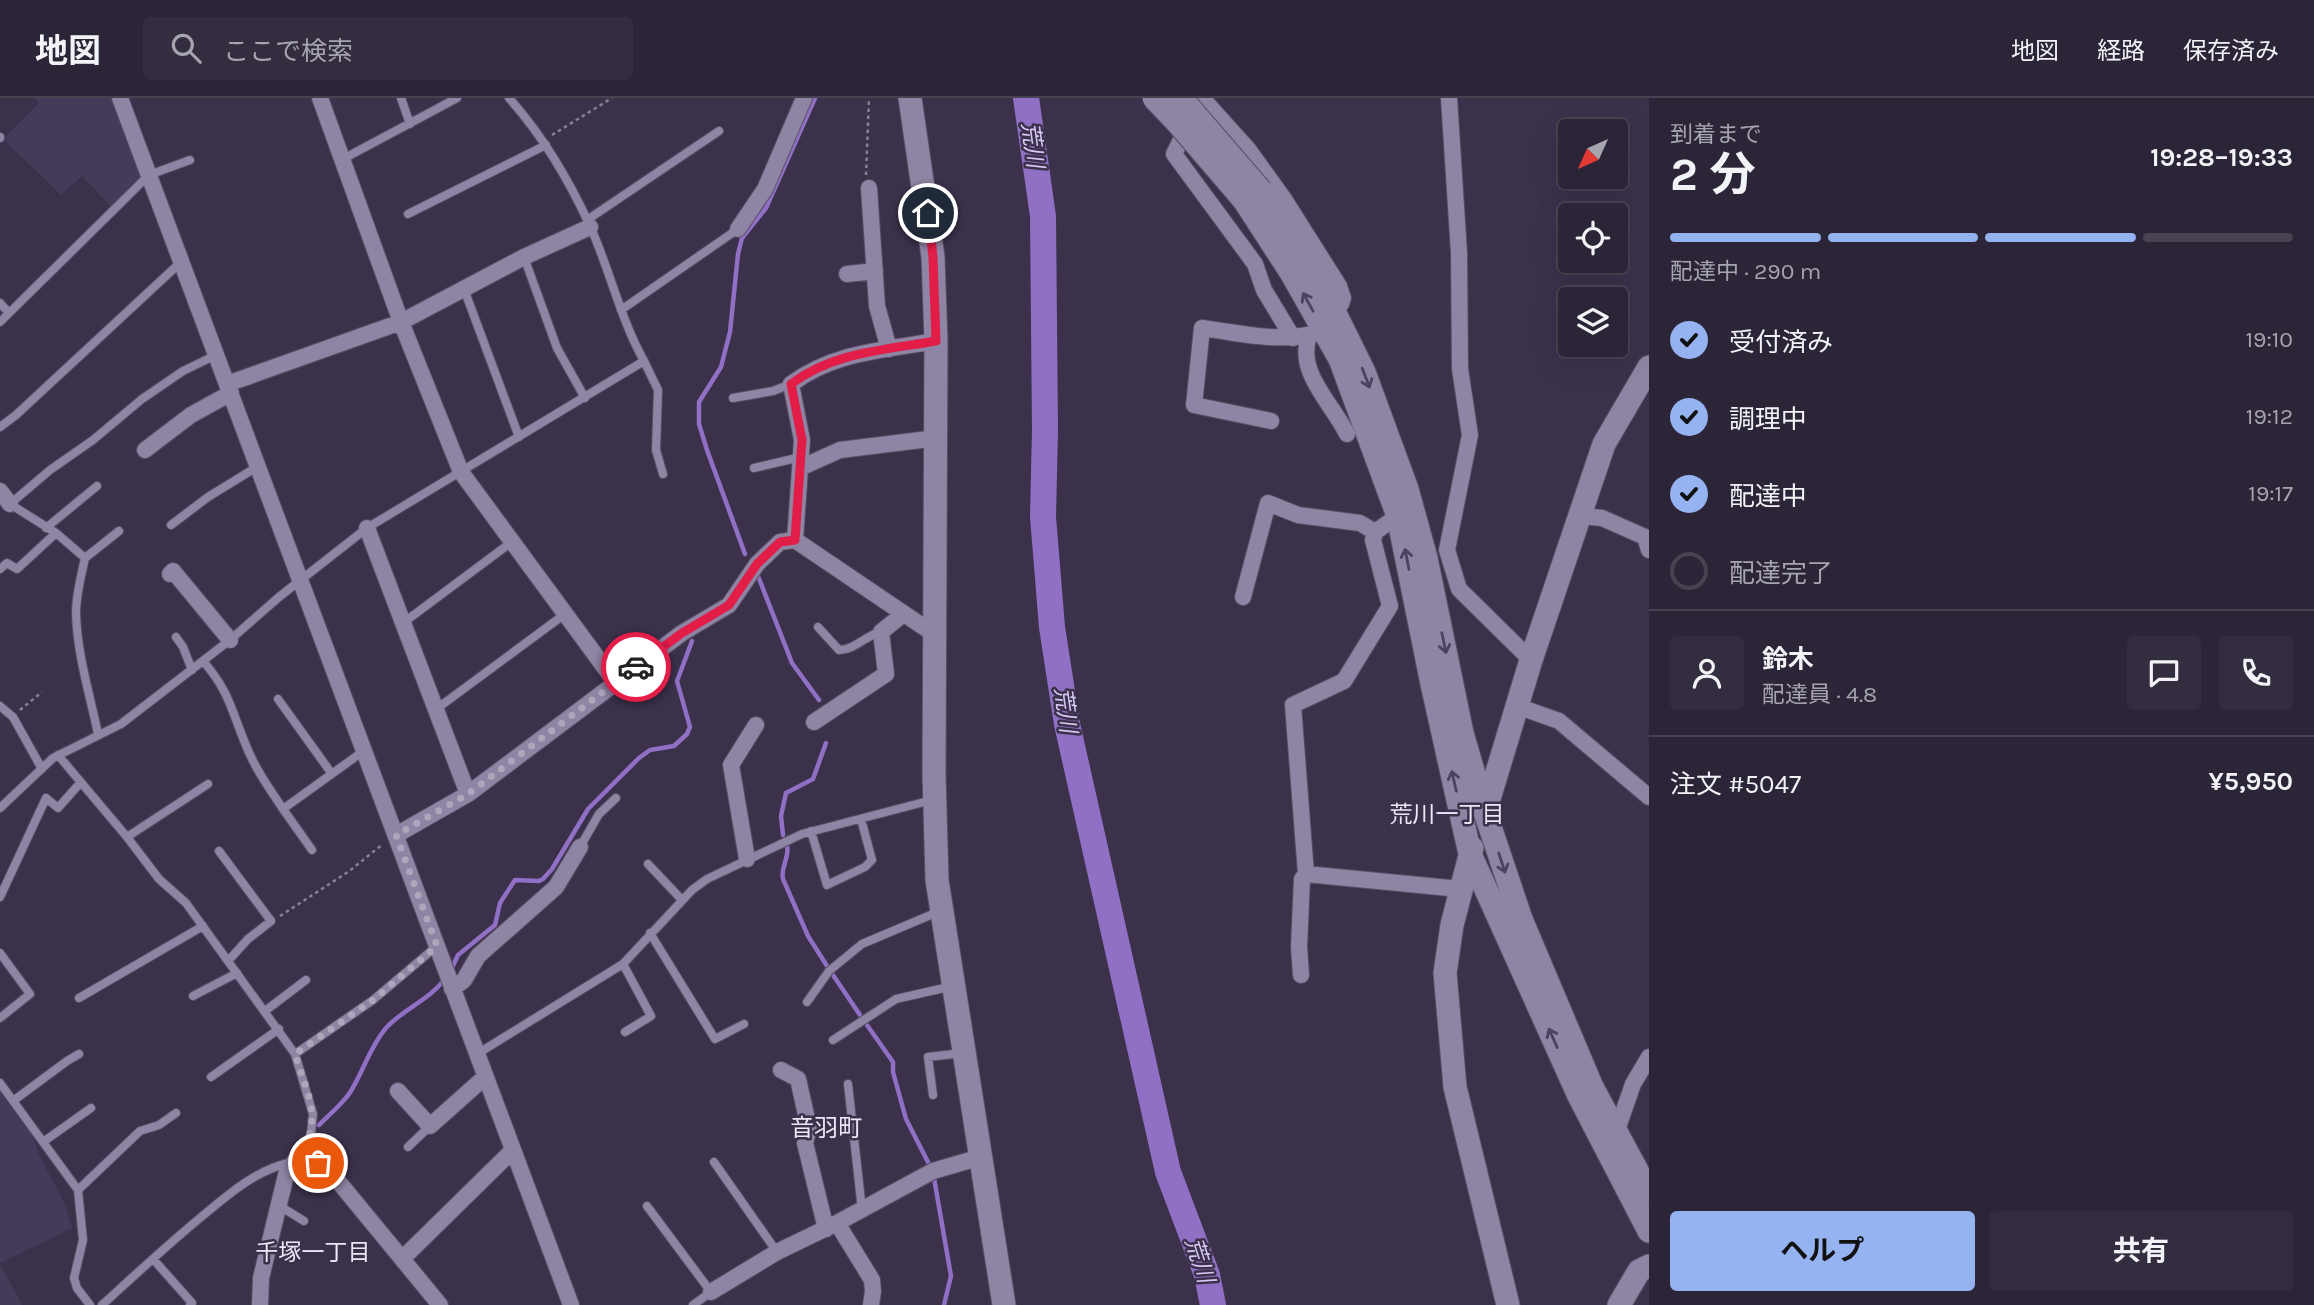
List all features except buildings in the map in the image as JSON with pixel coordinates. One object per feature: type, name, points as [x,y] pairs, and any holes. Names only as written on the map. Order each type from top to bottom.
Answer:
[{"type":"street","points":[[120,98],[570,1305]]},
{"type":"street","points":[[320,98],[401,321],[461,472],[616,682]]},
{"type":"street","points":[[738,229],[765,189],[804,98]]},
{"type":"street","points":[[910,98],[933,257],[936,341],[934,634],[937,880],[1004,1305]]},
{"type":"street","points":[[1154,98],[1295,243],[1333,309],[1364,372],[1407,489],[1437,556],[1458,589],[1531,660]]},
{"type":"street","points":[[1181,98],[1252,196],[1292,274],[1309,335],[1304,349],[1306,364],[1347,434]]},
{"type":"street","points":[[1333,309],[1341,304],[1343,298],[1339,286],[1284,199],[1248,149],[1201,98],[1174,153],[1255,264],[1265,290],[1309,335],[1340,359],[1398,516],[1470,853],[1578,1096],[1649,1231]]},
{"type":"street","points":[[1222,98],[1223,122]]},
{"type":"street","points":[[1449,98],[1459,253],[1460,369],[1470,435],[1437,556],[1462,733],[1521,919],[1592,1087],[1649,1193]]},
{"type":"street","points":[[869,188],[877,306],[889,349]]},
{"type":"street","points":[[145,450],[229,388],[401,321],[588,223]]},
{"type":"street","points":[[847,274],[875,271]]},
{"type":"street","points":[[1271,421],[1194,405],[1202,328],[1278,339],[1309,335]]},
{"type":"street","points":[[795,540],[802,440],[791,384],[828,362],[936,341]]},
{"type":"street","points":[[1508,1305],[1455,1087],[1445,973],[1452,925],[1470,853],[1531,660],[1604,444],[1649,367]]},
{"type":"street","points":[[800,462],[840,450],[937,438]]},
{"type":"street","points":[[0,491],[10,504]]},
{"type":"street","points":[[1243,597],[1268,503],[1298,515],[1360,523],[1375,532]]},
{"type":"street","points":[[1301,975],[1299,947],[1302,879],[1306,874],[1293,705],[1344,681],[1390,606],[1373,540],[1375,532],[1398,516]]},
{"type":"street","points":[[1581,516],[1602,518],[1648,540]]},
{"type":"street","points":[[368,528],[468,794]]},
{"type":"street","points":[[396,835],[468,794],[682,633],[729,605],[757,564],[780,542],[795,540],[902,615],[934,634]]},
{"type":"street","points":[[170,574],[173,571],[230,640]]},
{"type":"street","points":[[814,722],[886,674],[881,632],[902,615]]},
{"type":"street","points":[[1517,706],[1559,721],[1649,797]]},
{"type":"street","points":[[747,859],[731,765],[756,725]]},
{"type":"street","points":[[449,980],[464,980],[478,956],[556,887],[580,847]]},
{"type":"street","points":[[1306,874],[1460,889]]},
{"type":"street","points":[[1616,1133],[1633,1084],[1649,1058]]},
{"type":"street","points":[[781,1070],[798,1079],[809,1128],[805,1143],[832,1226],[872,1280],[871,1305]]},
{"type":"street","points":[[398,1091],[430,1126],[485,1077]]},
{"type":"street","points":[[403,1258],[513,1150]]},
{"type":"street","points":[[260,1305],[261,1278],[278,1205],[287,1171],[299,1156],[334,1175],[440,1305]]},
{"type":"street","points":[[711,1292],[776,1252],[832,1226],[933,1171],[981,1157]]},
{"type":"street","points":[[1619,1305],[1639,1271],[1649,1266]]},
{"type":"lane","points":[[401,98],[410,124]]},
{"type":"lane","points":[[343,159],[457,98]]},
{"type":"lane","points":[[509,98],[544,143],[588,223],[631,337],[658,390],[656,450],[663,474]]},
{"type":"lane","points":[[588,223],[719,131]]},
{"type":"lane","points":[[408,214],[544,143]]},
{"type":"lane","points":[[0,322],[149,174],[190,160]]},
{"type":"lane","points":[[621,310],[738,229]]},
{"type":"lane","points":[[524,257],[557,348],[585,398]]},
{"type":"lane","points":[[0,427],[181,262]]},
{"type":"lane","points":[[464,289],[519,437]]},
{"type":"lane","points":[[0,303],[9,313]]},
{"type":"lane","points":[[85,558],[56,533],[10,504],[142,399],[183,371],[217,355]]},
{"type":"lane","points":[[0,808],[58,755],[121,723],[203,662],[279,597],[302,582],[368,528],[644,361]]},
{"type":"lane","points":[[733,398],[773,391],[791,384]]},
{"type":"lane","points":[[754,468],[800,462]]},
{"type":"lane","points":[[171,525],[208,497],[257,467]]},
{"type":"lane","points":[[46,528],[97,486]]},
{"type":"lane","points":[[98,734],[81,654],[76,613],[79,584],[85,558],[119,531]]},
{"type":"lane","points":[[0,569],[7,564],[17,569],[56,533]]},
{"type":"lane","points":[[403,623],[513,541]]},
{"type":"lane","points":[[435,710],[565,614]]},
{"type":"lane","points":[[818,627],[839,650],[846,650],[872,634],[881,632]]},
{"type":"lane","points":[[176,637],[192,670]]},
{"type":"lane","points":[[203,662],[229,696],[245,744],[258,772],[312,850]]},
{"type":"lane","points":[[278,699],[332,774]]},
{"type":"lane","points":[[0,706],[13,716],[42,769]]},
{"type":"lane","points":[[283,810],[365,750]]},
{"type":"lane","points":[[58,755],[159,879],[186,903],[279,1029],[295,1054],[313,1114],[311,1135],[299,1156],[241,1184],[102,1305]]},
{"type":"lane","points":[[0,897],[46,798],[58,808],[81,782]]},
{"type":"lane","points":[[127,837],[208,783]]},
{"type":"lane","points":[[580,847],[599,814],[616,798]]},
{"type":"lane","points":[[477,1054],[623,964],[682,900],[707,879],[811,831],[935,800]]},
{"type":"lane","points":[[811,831],[827,885],[865,867],[872,860],[861,818]]},
{"type":"lane","points":[[219,851],[271,921],[248,939],[228,961]]},
{"type":"lane","points":[[648,864],[682,900]]},
{"type":"lane","points":[[807,1002],[829,971],[862,944],[943,910]]},
{"type":"lane","points":[[79,998],[203,926]]},
{"type":"lane","points":[[650,933],[715,1039],[744,1024]]},
{"type":"lane","points":[[295,1054],[373,1000],[437,946]]},
{"type":"lane","points":[[0,953],[3,964],[30,995],[0,1018]]},
{"type":"lane","points":[[623,964],[651,1016],[625,1032]]},
{"type":"lane","points":[[193,996],[237,973]]},
{"type":"lane","points":[[265,1012],[306,980]]},
{"type":"lane","points":[[833,1040],[896,999],[954,986]]},
{"type":"lane","points":[[211,1077],[279,1029]]},
{"type":"lane","points":[[933,1095],[928,1057],[965,1053]]},
{"type":"lane","points":[[13,1101],[79,1054]]},
{"type":"lane","points":[[0,1083],[78,1190],[83,1240],[74,1278],[77,1288],[89,1305]]},
{"type":"lane","points":[[848,1084],[862,1210]]},
{"type":"lane","points":[[43,1142],[91,1108]]},
{"type":"lane","points":[[78,1190],[140,1131],[159,1125],[176,1113]]},
{"type":"lane","points":[[408,1147],[430,1126]]},
{"type":"lane","points":[[714,1162],[776,1252]]},
{"type":"lane","points":[[278,1205],[304,1221]]},
{"type":"lane","points":[[647,1206],[711,1292],[693,1305]]},
{"type":"lane","points":[[153,1259],[192,1303],[190,1305]]},
{"type":"path","points":[[544,143],[612,98]]},
{"type":"path","points":[[869,98],[865,182],[869,188]]},
{"type":"path","points":[[13,716],[42,692]]},
{"type":"path","points":[[271,921],[297,907],[322,887],[348,872],[396,835]]},
{"type":"shaded area","points":[[35,98],[120,98],[149,175],[114,210],[82,176],[61,195],[3,139],[39,103]]},
{"type":"shaded area","points":[[0,1092],[32,1135],[40,1157],[65,1204],[72,1228],[0,1263]]},
{"type":"shaded area","points":[[0,1263],[22,1305],[0,1305]]},
{"type":"waterway","points":[[745,554],[699,424],[699,402],[721,367],[730,332],[742,238],[766,208],[815,98]]},
{"type":"waterway","name":"荒川","points":[[1026,98],[1043,216],[1043,517],[1052,627],[1067,724],[1168,1172],[1207,1275],[1213,1305]]},
{"type":"waterway","points":[[758,576],[792,663],[819,700]]},
{"type":"waterway","points":[[451,970],[458,955],[495,925],[500,903],[515,880],[543,879],[552,869],[588,809],[639,758],[650,750],[674,746],[687,734],[690,727],[677,681],[692,641]]},
{"type":"waterway","points":[[783,835],[781,816],[786,793],[813,779],[826,743]]},
{"type":"waterway","points":[[787,846],[783,879],[808,936],[827,966]]},
{"type":"waterway","points":[[833,975],[860,1015]]},
{"type":"waterway","points":[[319,1125],[349,1094],[386,1028],[431,994],[444,980]]},
{"type":"waterway","points":[[867,1025],[893,1062],[893,1072],[906,1119],[930,1166]]},
{"type":"waterway","points":[[934,1178],[951,1276],[944,1305]]},
{"type":"way so far","points":[[318,1163],[303,1151],[311,1135],[313,1114],[295,1054],[373,1000],[437,946],[396,835],[468,794],[636,667]]},
{"type":"district","name":"荒川一丁目","points":[[1447,814]]},
{"type":"district","name":"音羽町","points":[[826,1128]]},
{"type":"district","name":"千塚一丁目","points":[[313,1252]]},
{"type":"route","points":[[636,667],[682,633],[729,605],[757,564],[780,542],[795,540],[802,440],[791,384],[828,362],[936,341],[933,257],[928,213]]}]
